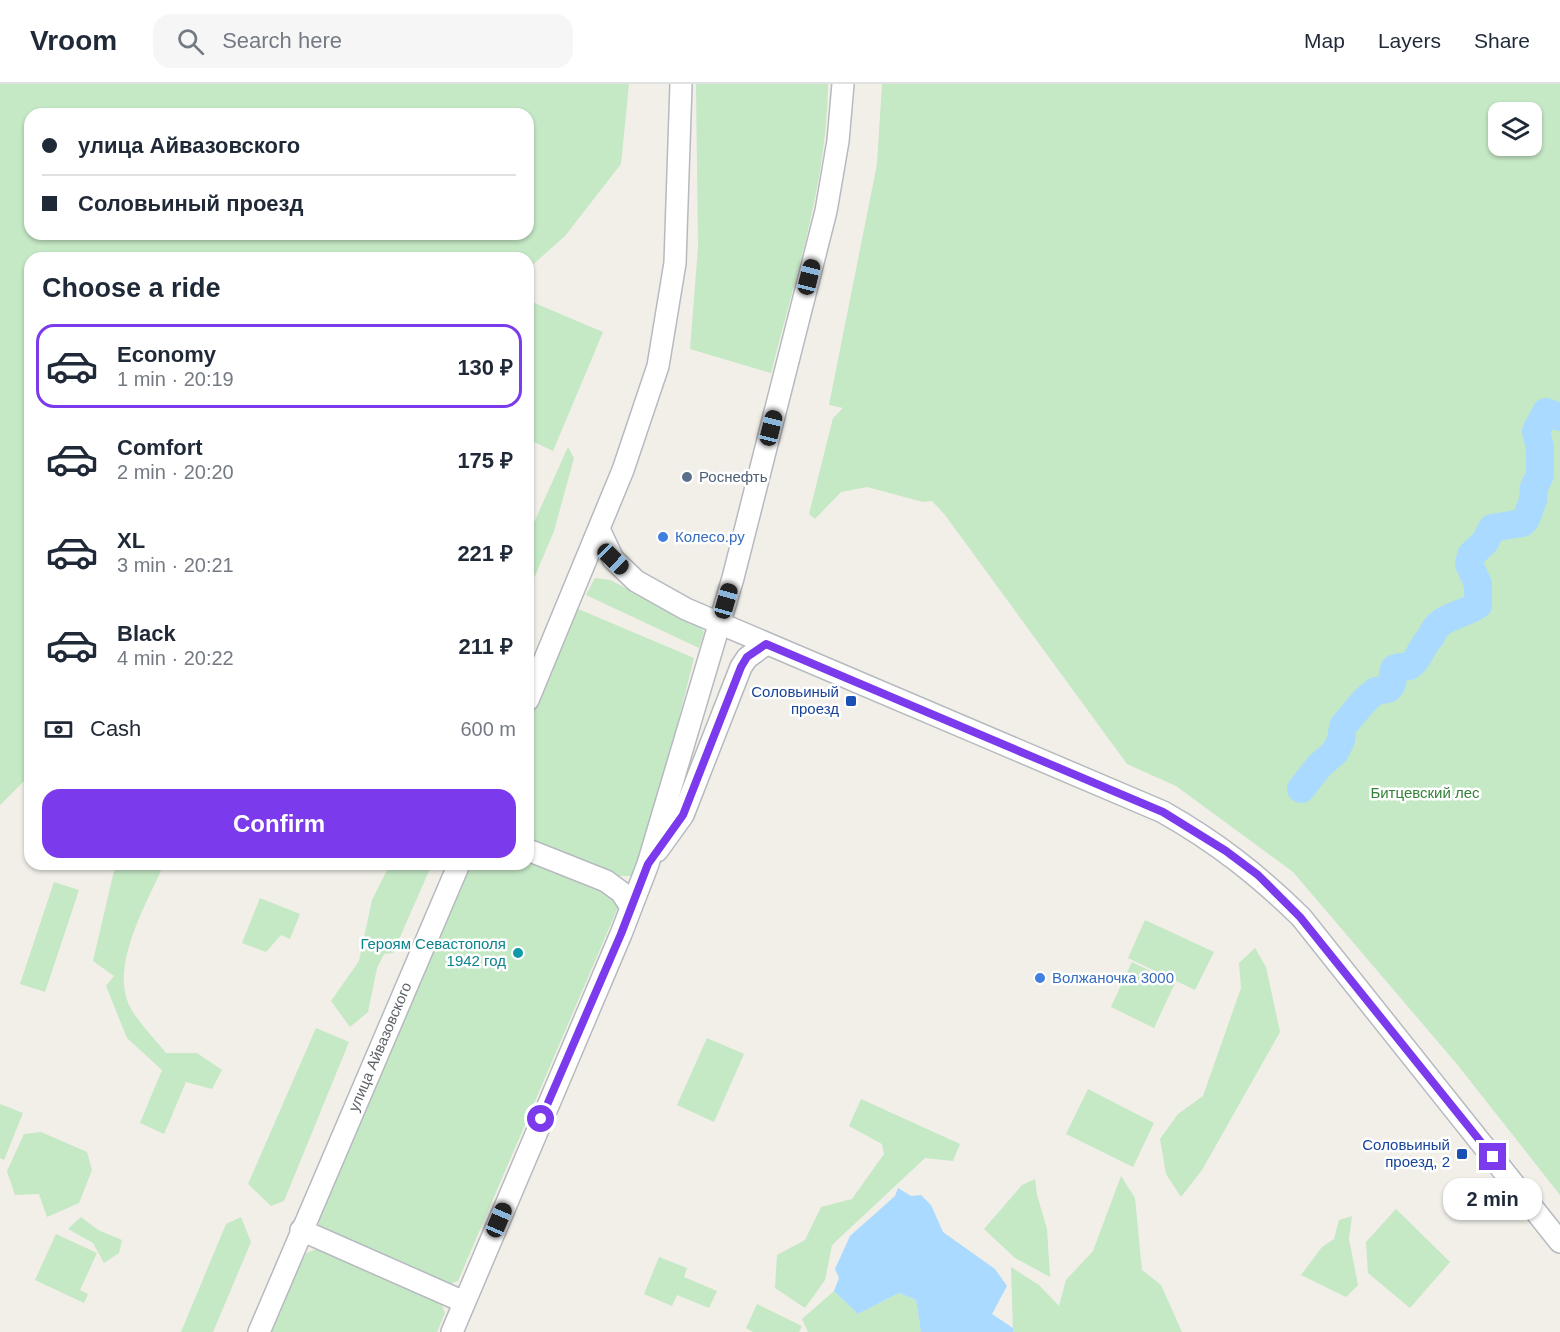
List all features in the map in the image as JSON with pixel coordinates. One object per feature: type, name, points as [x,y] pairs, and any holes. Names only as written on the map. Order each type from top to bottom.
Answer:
[{"type":"main road","points":[[534,686],[623,470],[658,366],[675,263],[681,84]]},
{"type":"main road","points":[[452,1332],[632,907],[648,864],[720,624],[826,211],[838,141],[843,84]]},
{"type":"main road","points":[[599,529],[613,559],[636,581],[720,624],[1163,812],[1210,839],[1258,875],[1300,917],[1560,1242]]},
{"type":"main road","points":[[648,864],[683,815],[741,667],[747,657],[766,644]]},
{"type":"main road","points":[[534,852],[606,881],[621,892],[632,907]]},
{"type":"main road","name":"улица Айвазовского","points":[[259,1332],[456,870]]},
{"type":"main road","points":[[301,1230],[464,1302]]},
{"type":"green space","points":[[0,84],[629,84],[621,164],[565,236],[534,264],[534,252],[24,252],[24,781],[0,805]]},
{"type":"green space","points":[[696,84],[828,84],[822,158],[816,194],[771,373],[690,349],[698,247]]},
{"type":"green space","name":"Битцевский лес","points":[[882,84],[1560,84],[1560,1195],[1456,1063],[1293,872],[1176,786],[1127,764],[945,515],[932,501],[923,502],[867,487],[841,492],[815,519],[809,514],[833,418],[843,408],[829,405],[877,164]]},
{"type":"green space","points":[[534,303],[603,332],[553,451],[534,442]]},
{"type":"green space","points":[[568,447],[574,458],[554,531],[534,576],[534,523]]},
{"type":"green space","points":[[595,578],[610,580],[699,625],[704,632],[699,648],[586,595]]},
{"type":"green space","points":[[576,608],[694,658],[656,810],[632,876],[617,876],[534,841],[534,705]]},
{"type":"green space","points":[[534,860],[607,890],[619,905],[458,1281],[447,1285],[319,1228],[319,1212],[462,870],[534,870]]},
{"type":"green space","points":[[161,870],[133,933],[124,971],[124,989],[132,1011],[166,1053],[197,1053],[222,1070],[212,1089],[186,1082],[164,1134],[140,1123],[162,1070],[127,1038],[106,986],[114,976],[93,961],[114,871]]},
{"type":"green space","points":[[387,870],[429,870],[393,953],[384,954],[377,968],[368,1012],[350,1027],[331,1001],[359,961],[372,900]]},
{"type":"green space","points":[[54,882],[79,890],[45,992],[20,984]]},
{"type":"green space","points":[[260,898],[300,914],[290,939],[281,935],[266,952],[242,943]]},
{"type":"green space","points":[[1145,920],[1214,952],[1195,990],[1128,958]]},
{"type":"green space","points":[[1255,948],[1266,967],[1280,1032],[1202,1170],[1181,1197],[1166,1174],[1160,1139],[1178,1114],[1203,1096],[1241,988],[1239,963]]},
{"type":"green space","points":[[1132,962],[1175,983],[1154,1028],[1111,1007]]},
{"type":"green space","points":[[316,1028],[349,1042],[284,1201],[271,1206],[248,1184]]},
{"type":"green space","points":[[707,1038],[744,1054],[714,1122],[677,1105]]},
{"type":"green space","points":[[1088,1089],[1154,1123],[1133,1167],[1066,1134]]},
{"type":"green space","points":[[861,1099],[960,1144],[953,1161],[925,1158],[832,1245],[825,1280],[805,1308],[775,1288],[777,1255],[805,1240],[821,1207],[852,1199],[884,1154],[882,1144],[849,1126]]},
{"type":"green space","points":[[0,1104],[23,1113],[4,1160],[0,1158]]},
{"type":"green space","points":[[41,1132],[87,1152],[92,1170],[79,1203],[47,1217],[39,1194],[15,1195],[7,1171],[24,1134]]},
{"type":"green space","points":[[1121,1176],[1135,1198],[1142,1270],[1161,1285],[1182,1332],[1013,1332],[1011,1267],[1039,1285],[1059,1306],[1066,1280],[1093,1251]]},
{"type":"green space","points":[[1035,1179],[1047,1229],[1050,1277],[1015,1258],[984,1229],[1022,1185]]},
{"type":"green space","points":[[1396,1209],[1450,1262],[1410,1308],[1368,1273],[1366,1242]]},
{"type":"green space","points":[[1352,1216],[1349,1239],[1358,1285],[1346,1297],[1301,1275],[1322,1247],[1334,1239],[1339,1220]]},
{"type":"green space","points":[[81,1217],[98,1230],[122,1240],[119,1253],[104,1263],[93,1243],[68,1229]]},
{"type":"green space","points":[[241,1217],[251,1242],[213,1332],[181,1332],[226,1224]]},
{"type":"green space","points":[[56,1234],[97,1253],[80,1290],[88,1294],[84,1303],[35,1280]]},
{"type":"green space","points":[[319,1248],[440,1301],[445,1313],[437,1332],[269,1332],[301,1255]]},
{"type":"green space","points":[[659,1257],[687,1268],[684,1277],[717,1291],[709,1308],[677,1295],[672,1306],[644,1294]]},
{"type":"green space","points":[[834,1291],[858,1314],[899,1293],[916,1300],[921,1332],[808,1332],[802,1319]]},
{"type":"green space","points":[[757,1304],[802,1326],[799,1332],[753,1332],[746,1328]]},
{"type":"water","points":[[898,1188],[911,1196],[921,1195],[931,1205],[943,1232],[995,1269],[1007,1286],[992,1314],[1013,1328],[1013,1332],[921,1332],[916,1300],[899,1293],[858,1314],[834,1291],[839,1278],[835,1269],[850,1236],[895,1196]]},
{"type":"waterway","points":[[1301,789],[1319,766],[1335,752],[1341,740],[1343,726],[1365,700],[1376,691],[1388,689],[1392,684],[1394,669],[1412,664],[1434,630],[1444,621],[1478,605],[1478,584],[1469,564],[1471,555],[1485,542],[1492,528],[1522,523],[1526,519],[1533,500],[1534,487],[1540,475],[1540,448],[1536,431],[1546,412],[1560,417]]},
{"type":"place","name":"Роснефть","points":[[687,477]]},
{"type":"place","name":"Колесо.ру","points":[[663,537]]},
{"type":"place","name":"Соловьиный проезд","points":[[851,701]]},
{"type":"place","name":"Героям Севастополя 1942 год","points":[[518,953]]},
{"type":"place","name":"Волжаночка 3000","points":[[1040,978]]},
{"type":"place","name":"Соловьиный проезд, 2","points":[[1462,1154]]},
{"type":"route","points":[[541,1119],[621,934],[648,864],[683,815],[741,667],[747,657],[766,644],[1163,812],[1210,839],[1258,875],[1300,917],[1493,1157]]}]
